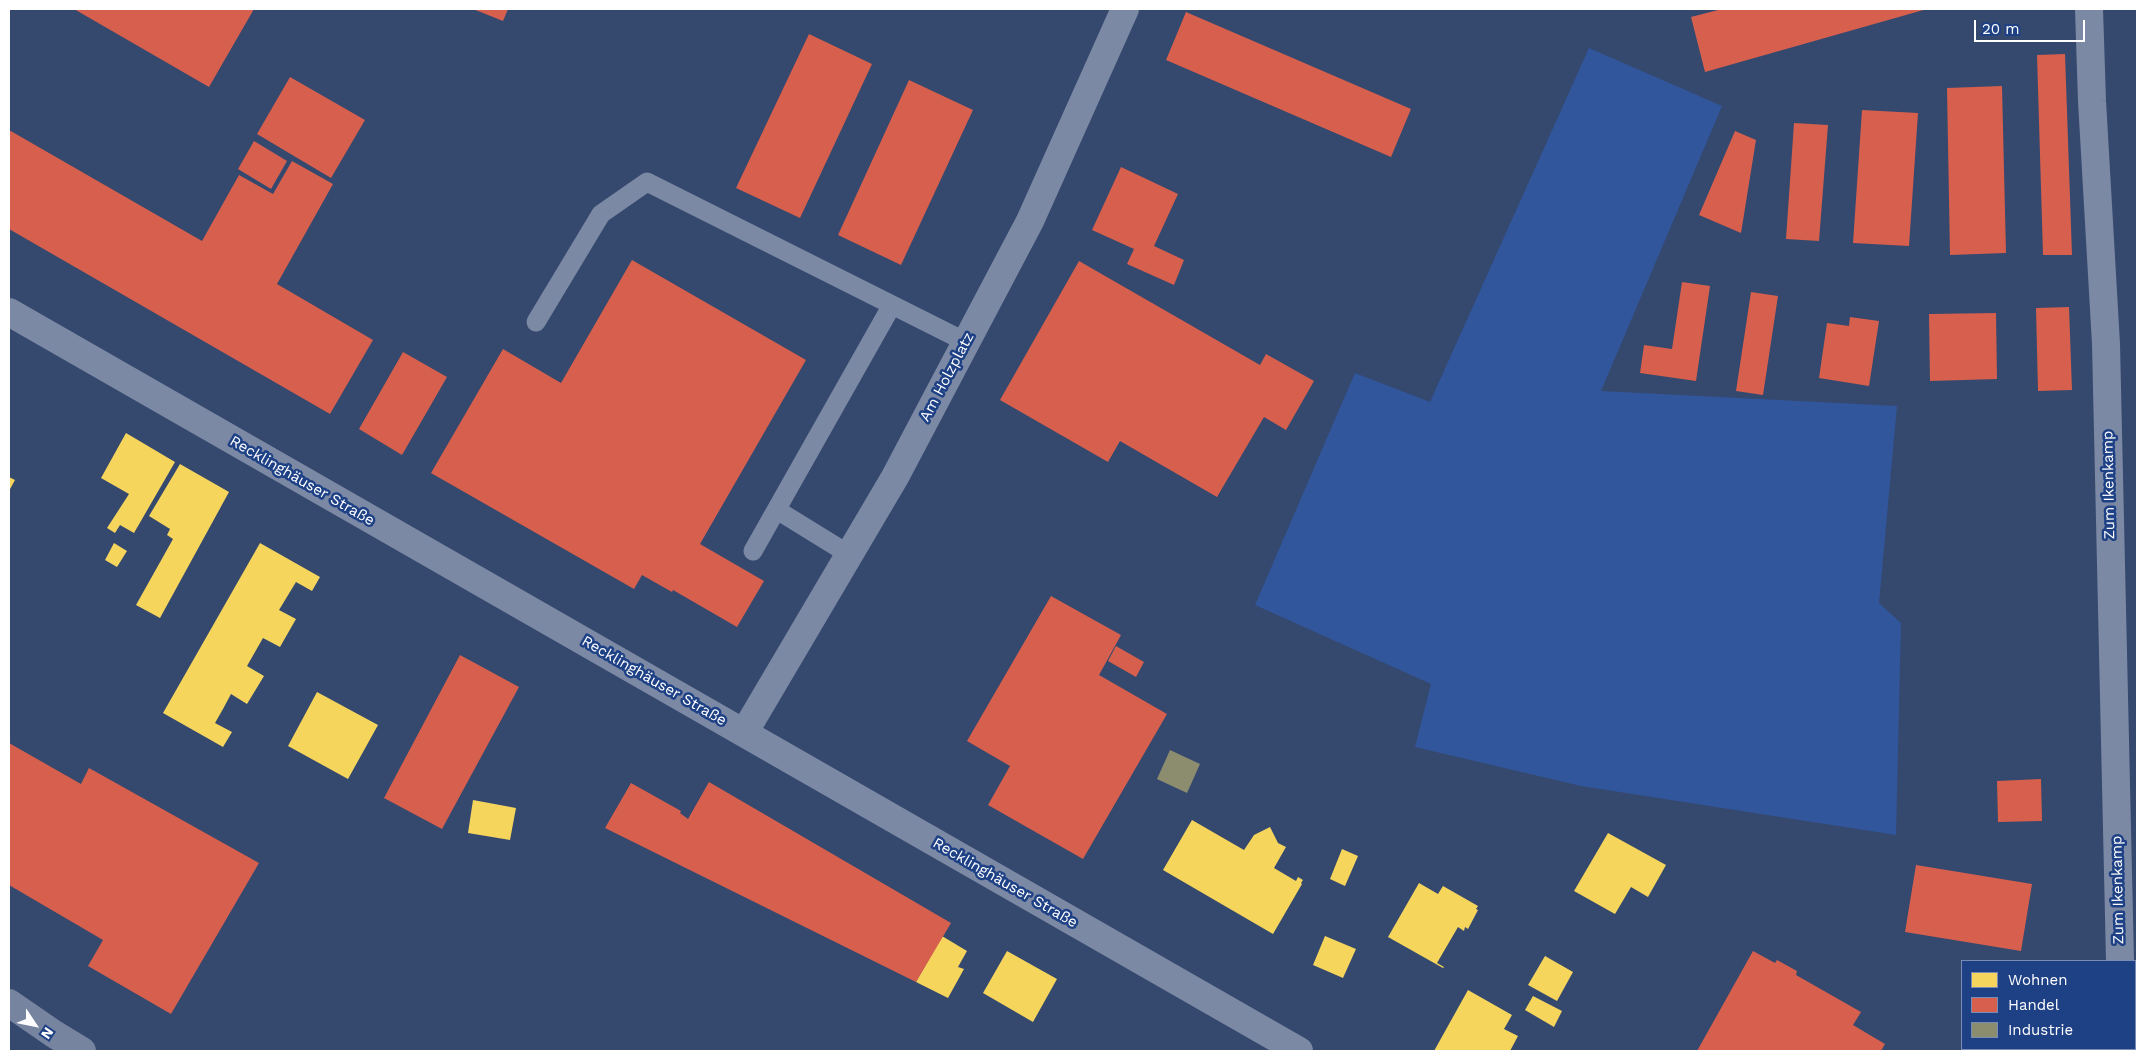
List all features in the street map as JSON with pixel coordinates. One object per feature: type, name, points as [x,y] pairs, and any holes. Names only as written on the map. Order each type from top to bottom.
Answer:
[{"type":"main road","points":[[9,1003],[82,1051]]},
{"type":"street","name":"Am Holzplatz","points":[[744,733],[895,477],[1030,221],[1125,9]]},
{"type":"street","name":"Zum Ikenkamp","points":[[2089,9],[2092,101],[2106,344],[2120,960]]},
{"type":"street","name":"Recklinghäuser Straße","points":[[9,312],[1298,1051]]},
{"type":"lane","points":[[536,322],[601,214],[647,182],[966,342]]},
{"type":"lane","points":[[753,551],[892,305]]},
{"type":"lane","points":[[777,510],[850,555]]},
{"type":"shaded area","points":[[1589,48],[1722,106],[1601,391],[1897,406],[1879,603],[1901,623],[1896,835],[1581,786],[1415,747],[1431,684],[1255,605],[1355,373],[1430,402]]},
{"type":"building: Wohnen","points":[[126,433],[175,462],[134,533],[120,525],[115,533],[107,528],[129,494],[101,478]]},
{"type":"building: Wohnen","points":[[180,464],[229,492],[160,618],[136,605],[173,539],[167,535],[170,529],[149,516]]},
{"type":"building: Wohnen","points":[[9,477],[15,480],[9,491]]},
{"type":"building: Wohnen","points":[[114,543],[127,551],[117,567],[105,560]]},
{"type":"building: Wohnen","points":[[260,543],[320,577],[312,591],[296,582],[279,610],[296,619],[280,647],[263,638],[247,666],[264,676],[247,704],[231,694],[215,723],[232,732],[223,747],[163,713]]},
{"type":"building: Wohnen","points":[[317,692],[378,725],[348,779],[288,746]]},
{"type":"building: Wohnen","points":[[473,800],[516,808],[510,840],[468,833]]},
{"type":"building: Wohnen","points":[[1192,820],[1244,850],[1254,835],[1270,827],[1278,843],[1286,847],[1274,868],[1296,881],[1298,877],[1303,880],[1273,934],[1163,870]]},
{"type":"building: Wohnen","points":[[1608,833],[1666,865],[1648,897],[1631,887],[1615,914],[1574,891]]},
{"type":"building: Wohnen","points":[[1342,849],[1358,856],[1345,886],[1330,879]]},
{"type":"building: Wohnen","points":[[1419,883],[1438,894],[1443,886],[1478,906],[1476,909],[1478,910],[1468,929],[1465,927],[1464,931],[1458,927],[1437,963],[1443,968],[1388,937]]},
{"type":"building: Wohnen","points":[[942,936],[967,951],[958,967],[964,969],[948,998],[916,982]]},
{"type":"building: Wohnen","points":[[1325,936],[1356,949],[1343,978],[1313,965]]},
{"type":"building: Wohnen","points":[[1007,951],[1057,979],[1033,1022],[983,993]]},
{"type":"building: Wohnen","points":[[1545,956],[1573,972],[1557,1001],[1528,985]]},
{"type":"building: Wohnen","points":[[1468,990],[1512,1015],[1504,1029],[1518,1036],[1510,1051],[1434,1051]]},
{"type":"building: Wohnen","points":[[1533,996],[1562,1011],[1554,1027],[1525,1010]]},
{"type":"building: Handel","points":[[74,9],[254,9],[209,87]]},
{"type":"building: Handel","points":[[473,9],[508,9],[503,21]]},
{"type":"building: Handel","points":[[1722,9],[1927,9],[1705,72],[1691,17]]},
{"type":"building: Handel","points":[[1186,12],[1411,109],[1391,157],[1166,60]]},
{"type":"building: Handel","points":[[809,34],[872,64],[800,218],[736,188]]},
{"type":"building: Handel","points":[[2065,54],[2072,255],[2043,255],[2037,55]]},
{"type":"building: Handel","points":[[290,77],[365,120],[331,178],[257,134]]},
{"type":"building: Handel","points":[[909,80],[973,110],[901,265],[838,235]]},
{"type":"building: Handel","points":[[2002,86],[2006,253],[1950,255],[1947,88]]},
{"type":"building: Handel","points":[[1862,110],[1918,113],[1909,246],[1853,243]]},
{"type":"building: Handel","points":[[1794,123],[1828,125],[1819,241],[1786,239]]},
{"type":"building: Handel","points":[[9,130],[202,241],[239,175],[273,194],[292,161],[333,184],[277,284],[373,340],[330,414],[9,229]]},
{"type":"building: Handel","points":[[1735,131],[1756,140],[1741,233],[1699,215]]},
{"type":"building: Handel","points":[[254,141],[287,161],[271,189],[238,169]]},
{"type":"building: Handel","points":[[1121,167],[1178,194],[1154,246],[1184,260],[1174,285],[1127,264],[1134,249],[1092,230]]},
{"type":"building: Handel","points":[[632,260],[806,360],[700,544],[764,581],[737,627],[673,590],[672,592],[642,575],[634,589],[431,473],[503,349],[561,383]]},
{"type":"building: Handel","points":[[1079,261],[1260,365],[1266,354],[1314,381],[1286,430],[1264,417],[1217,497],[1120,441],[1108,462],[1000,400]]},
{"type":"building: Handel","points":[[1682,282],[1710,286],[1696,381],[1640,373],[1644,345],[1672,349]]},
{"type":"building: Handel","points":[[1751,292],[1778,296],[1763,395],[1736,391]]},
{"type":"building: Handel","points":[[2069,307],[2072,390],[2038,391],[2036,308]]},
{"type":"building: Handel","points":[[1996,313],[1997,379],[1930,381],[1929,314]]},
{"type":"building: Handel","points":[[1850,317],[1879,321],[1869,386],[1819,378],[1827,323],[1849,326]]},
{"type":"building: Handel","points":[[403,352],[447,377],[402,455],[359,429]]},
{"type":"building: Handel","points":[[1051,596],[1121,635],[1099,675],[1167,714],[1083,859],[988,805],[1010,766],[967,741]]},
{"type":"building: Handel","points":[[1116,646],[1144,662],[1136,677],[1108,661]]},
{"type":"building: Handel","points":[[460,655],[519,687],[442,829],[384,798]]},
{"type":"building: Handel","points":[[9,743],[81,784],[89,768],[259,863],[171,1014],[88,966],[103,940],[9,885]]},
{"type":"building: Handel","points":[[2041,779],[2042,821],[1998,822],[1997,781]]},
{"type":"building: Handel","points":[[709,782],[951,923],[916,982],[605,828],[631,783],[681,811],[680,813],[688,819]]},
{"type":"building: Handel","points":[[1916,865],[2032,884],[2021,951],[1905,932]]},
{"type":"building: Handel","points":[[1753,951],[1775,963],[1777,960],[1797,971],[1796,975],[1861,1012],[1853,1025],[1885,1044],[1881,1051],[1697,1051]]},
{"type":"building: Industrie","points":[[1170,750],[1200,764],[1187,793],[1157,779]]}]
